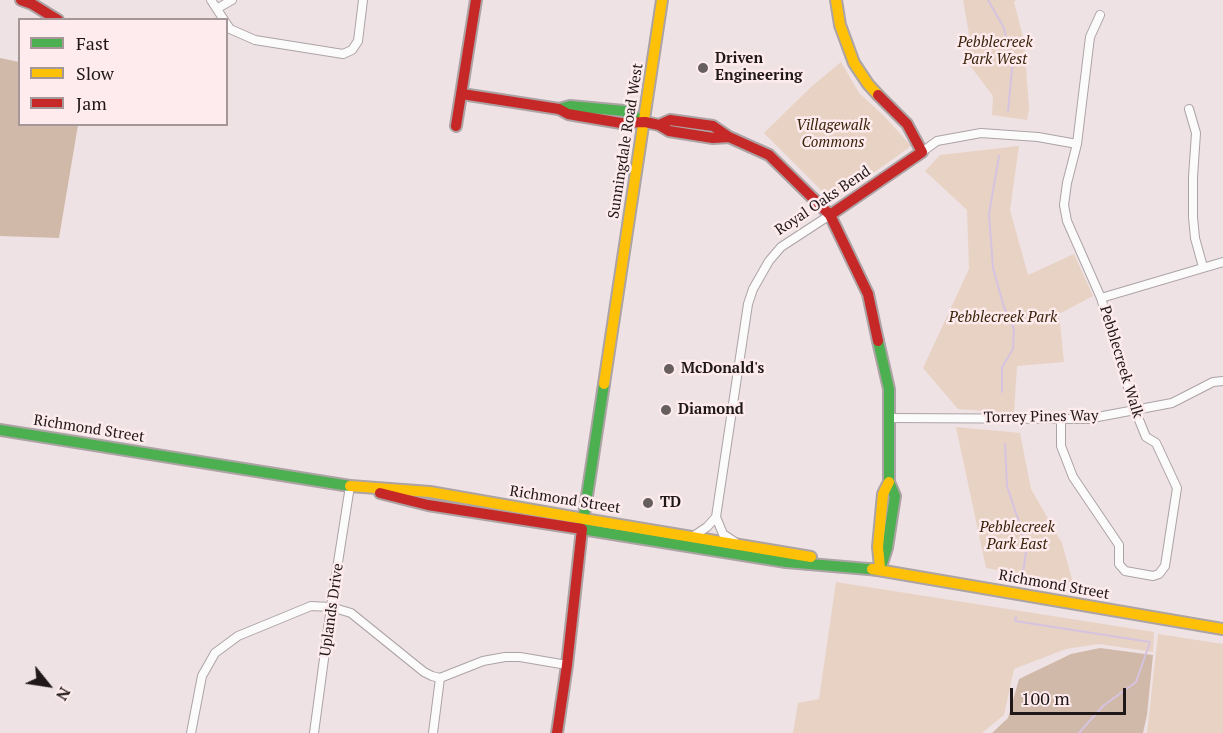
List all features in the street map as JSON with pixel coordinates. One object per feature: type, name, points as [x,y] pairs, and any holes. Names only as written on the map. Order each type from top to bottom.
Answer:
[{"type":"main road","points":[[21,0],[33,2],[55,18]]},
{"type":"main road","points":[[456,126],[476,0]]},
{"type":"main road","name":"Sunningdale Road West","points":[[557,733],[571,626],[610,378],[619,285],[662,0]]},
{"type":"main road","points":[[837,0],[840,25],[854,63],[867,84],[907,124],[922,152]]},
{"type":"main road","points":[[462,94],[559,109],[570,106],[624,111],[669,131],[713,138],[729,137],[769,155],[830,215],[868,294],[889,389],[889,482],[883,495],[878,547],[880,570]]},
{"type":"main road","name":"Royal Oaks Bend","points":[[830,215],[922,152]]},
{"type":"main road","name":"Richmond Street","points":[[0,432],[350,486],[430,492],[786,562],[880,570]]},
{"type":"main road","name":"Richmond Street","points":[[587,524],[738,544],[1223,629]]},
{"type":"street","points":[[211,0],[223,18]]},
{"type":"street","points":[[218,8],[232,0]]},
{"type":"street","points":[[228,26],[255,40],[343,54],[352,50],[358,41],[363,0]]},
{"type":"street","name":"Pebblecreek Walk","points":[[1061,418],[1061,446],[1073,477],[1119,545],[1119,564],[1125,571],[1153,576],[1159,574],[1165,566],[1177,488],[1156,443],[1146,437],[1135,410],[1101,298],[1067,221],[1064,205],[1077,144],[1090,37],[1101,15]]},
{"type":"street","points":[[1189,109],[1196,133],[1193,217],[1195,238],[1203,267]]},
{"type":"street","name":"Royal Oaks Bend","points":[[922,152],[937,141],[981,133],[1038,137],[1077,144]]},
{"type":"street","name":"Royal Oaks Bend","points":[[716,517],[748,304],[753,288],[769,261],[781,247],[830,215]]},
{"type":"street","points":[[1101,298],[1223,262]]},
{"type":"street","name":"Torrey Pines Way","points":[[888,418],[1087,418],[1172,403],[1213,382],[1223,381]]},
{"type":"street","name":"Uplands Drive","points":[[314,733],[350,486]]},
{"type":"street","points":[[692,537],[707,527],[716,517],[723,534],[738,544]]},
{"type":"street","points":[[191,733],[202,676],[215,653],[238,636],[311,606],[331,607],[351,613],[424,672],[440,678],[483,661],[505,657],[520,657],[567,665]]},
{"type":"street","points":[[433,733],[440,678]]},
{"type":"green space","name":"Pebblecreek Park West","points":[[963,0],[1016,0],[1014,2],[1024,41],[1029,108],[1027,120],[992,115],[993,96],[965,59],[969,34]]},
{"type":"green space","name":"Villagewalk Commons","points":[[841,62],[859,93],[911,146],[833,202],[764,133],[811,87]]},
{"type":"green space","name":"Pebblecreek Park","points":[[1019,146],[1010,210],[1028,275],[1074,254],[1093,296],[1059,314],[1064,362],[1017,366],[1014,413],[958,409],[923,368],[969,269],[967,210],[925,171],[940,155]]},
{"type":"green space","name":"Pebblecreek Park East","points":[[956,427],[1020,433],[1031,489],[1062,543],[1073,583],[986,568]]},
{"type":"green space","points":[[836,582],[1154,632],[1153,652],[1099,644],[1066,649],[1014,669],[1004,715],[982,733],[793,733],[798,703],[819,699]]},
{"type":"green space","points":[[1158,634],[1223,644],[1223,733],[1147,733]]},
{"type":"shaded area","points":[[0,58],[18,62],[18,126],[78,126],[59,238],[0,236]]},
{"type":"shaded area","points":[[1100,648],[1153,655],[1143,733],[992,733],[1008,718],[1019,679],[1071,654]]},
{"type":"waterway","points":[[988,0],[1004,28],[1012,69],[1008,111]]},
{"type":"waterway","points":[[999,156],[989,214],[993,268],[1004,307],[1014,329],[1013,349],[1002,367],[1002,392]]},
{"type":"waterway","points":[[1005,444],[1007,486],[1026,551],[1023,573]]},
{"type":"waterway","points":[[1016,617],[1015,621],[1150,642],[1136,682],[1103,706],[1079,733]]},
{"type":"traffic: fast","points":[[559,109],[570,106],[624,111],[645,122]]},
{"type":"traffic: fast","points":[[878,341],[889,389],[889,482],[895,496],[887,548],[880,570]]},
{"type":"traffic: fast","points":[[604,384],[582,529],[786,562],[880,570]]},
{"type":"traffic: fast","points":[[0,430],[350,486]]},
{"type":"traffic: slow","points":[[604,384],[662,0]]},
{"type":"traffic: slow","points":[[836,0],[840,25],[854,63],[878,95]]},
{"type":"traffic: slow","points":[[880,567],[878,547],[883,494],[889,482]]},
{"type":"traffic: slow","points":[[350,486],[430,492],[584,519]]},
{"type":"traffic: slow","points":[[584,519],[811,557]]},
{"type":"traffic: slow","points":[[872,569],[1223,629]]},
{"type":"traffic: jam","points":[[21,0],[55,18]]},
{"type":"traffic: jam","points":[[456,126],[476,0]]},
{"type":"traffic: jam","points":[[462,94],[559,109],[568,114],[621,123],[645,122],[659,125],[669,131],[713,138],[729,137]]},
{"type":"traffic: jam","points":[[830,215],[922,152],[907,124],[878,95]]},
{"type":"traffic: jam","points":[[659,125],[670,120],[713,126],[729,137],[769,155],[830,215],[868,294],[878,341]]},
{"type":"traffic: jam","points":[[380,493],[428,505],[582,529],[557,733]]},
{"type":"place","name":"Driven Engineering","points":[[703,68]]},
{"type":"place","name":"McDonald's","points":[[669,369]]},
{"type":"place","name":"Diamond","points":[[666,410]]},
{"type":"place","name":"TD","points":[[648,503]]}]
